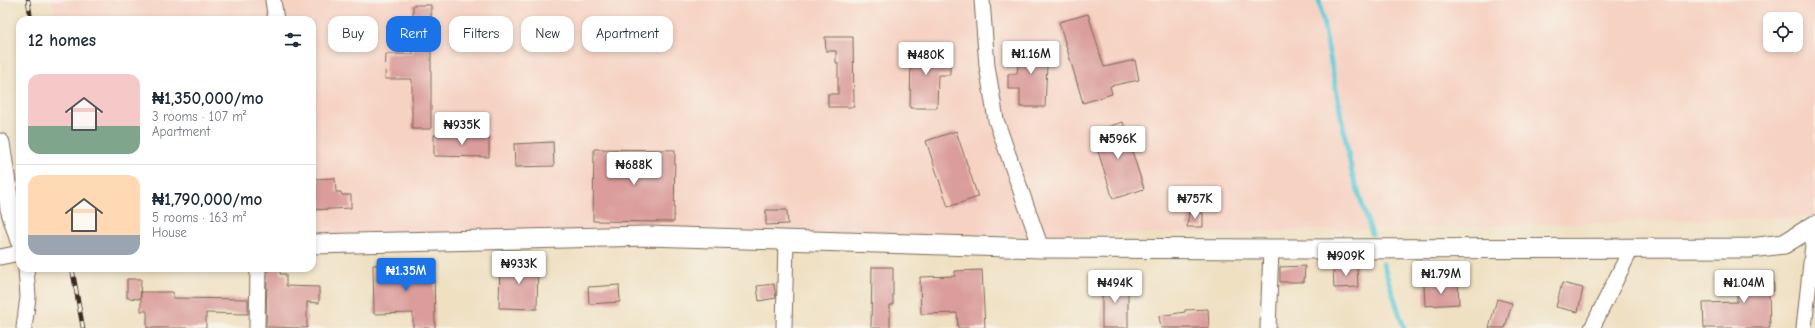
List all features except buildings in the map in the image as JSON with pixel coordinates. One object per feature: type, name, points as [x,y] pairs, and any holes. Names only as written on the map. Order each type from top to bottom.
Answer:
[{"type":"street","points":[[273,0],[275,16]]},
{"type":"street","points":[[982,0],[987,66],[996,120],[1041,248]]},
{"type":"street","points":[[0,142],[10,208],[16,228]]},
{"type":"street","points":[[316,244],[647,236],[1041,248],[1271,249],[1757,247],[1784,244],[1815,226]]},
{"type":"street","points":[[1804,328],[1815,226]]},
{"type":"street","points":[[784,328],[786,240]]},
{"type":"street","points":[[1592,328],[1632,247]]},
{"type":"street","points":[[1268,328],[1271,249]]},
{"type":"street","points":[[0,257],[16,254]]},
{"type":"street","points":[[24,328],[28,297],[26,272]]},
{"type":"street","points":[[257,328],[258,272]]},
{"type":"shaded area","points":[[52,0],[1815,0],[1815,217],[1216,233],[316,240],[316,16],[55,16]]},
{"type":"waterway","points":[[1319,0],[1352,173],[1372,234]]},
{"type":"waterway","points":[[1383,264],[1404,328]]},
{"type":"railway","points":[[28,0],[30,16]]},
{"type":"railway","points":[[73,272],[83,328]]}]
